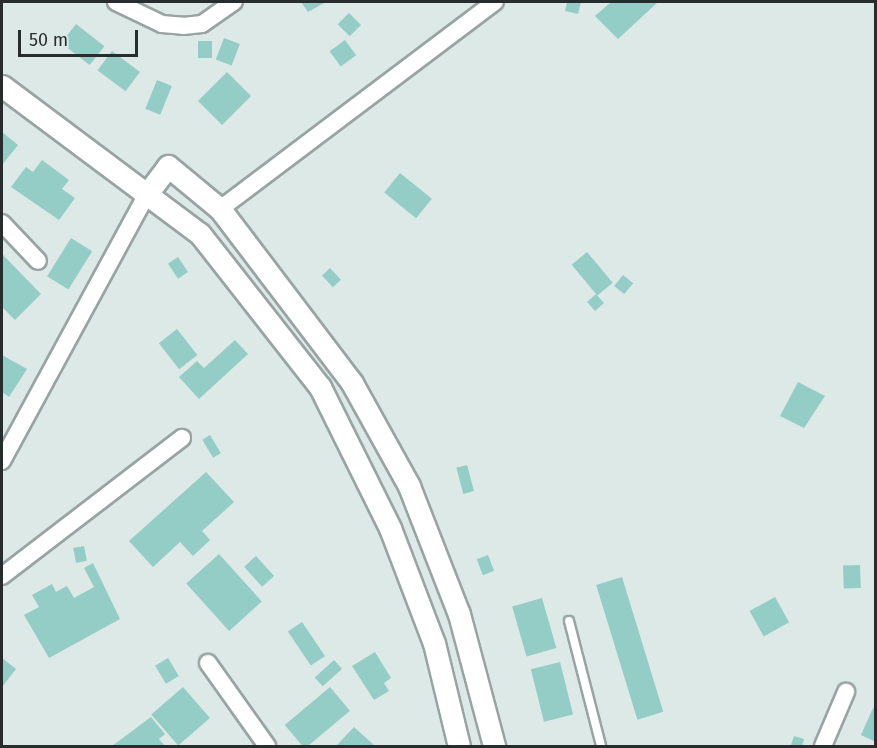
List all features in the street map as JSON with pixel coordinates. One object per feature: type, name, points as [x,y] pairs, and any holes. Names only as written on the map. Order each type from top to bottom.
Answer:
[{"type":"street","points":[[116,2],[162,24],[183,26],[202,24],[234,2]]},
{"type":"street","points":[[200,234],[220,208],[495,2]]},
{"type":"street","points":[[2,86],[200,234],[320,387],[359,457],[434,643],[459,747]]},
{"type":"street","points":[[2,460],[147,194],[168,166],[220,208],[352,383],[409,486],[459,614],[494,747]]},
{"type":"street","points":[[2,223],[38,261]]},
{"type":"street","points":[[2,576],[182,438]]},
{"type":"street","points":[[208,663],[267,747]]},
{"type":"street","points":[[823,747],[846,692]]},
{"type":"lane","points":[[569,621],[601,747]]},
{"type":"building","points":[[301,2],[326,2],[308,12]]},
{"type":"building","points":[[567,2],[581,2],[578,14],[565,11]]},
{"type":"building","points":[[611,2],[658,2],[618,39],[595,16]]},
{"type":"building","points":[[349,13],[361,25],[350,36],[338,24]]},
{"type":"building","points":[[76,24],[104,46],[90,65],[61,43]]},
{"type":"building","points":[[224,38],[240,44],[232,66],[216,59]]},
{"type":"building","points":[[345,40],[356,55],[341,67],[330,51]]},
{"type":"building","points":[[198,41],[212,41],[212,58],[198,58]]},
{"type":"building","points":[[112,51],[140,72],[126,91],[98,70]]},
{"type":"building","points":[[227,72],[251,96],[222,125],[198,101]]},
{"type":"building","points":[[157,80],[172,86],[160,115],[145,109]]},
{"type":"building","points":[[2,132],[18,145],[2,165]]},
{"type":"building","points":[[42,160],[69,180],[62,189],[75,198],[59,220],[11,187],[26,167],[33,172]]},
{"type":"building","points":[[400,173],[432,199],[416,218],[384,192]]},
{"type":"building","points":[[71,238],[92,251],[68,289],[47,276]]},
{"type":"building","points":[[587,252],[613,283],[597,295],[572,265]]},
{"type":"building","points":[[2,254],[41,294],[15,320],[2,307]]},
{"type":"building","points":[[178,257],[188,272],[178,279],[168,264]]},
{"type":"building","points":[[330,268],[341,280],[333,287],[322,276]]},
{"type":"building","points":[[623,275],[633,283],[624,294],[614,286]]},
{"type":"building","points":[[596,294],[604,303],[595,311],[587,302]]},
{"type":"building","points":[[177,329],[197,355],[179,369],[159,343]]},
{"type":"building","points":[[235,340],[248,354],[199,399],[179,377],[197,361],[204,368]]},
{"type":"building","points":[[2,355],[27,369],[9,397],[2,392]]},
{"type":"building","points":[[798,382],[825,396],[804,428],[780,416]]},
{"type":"building","points":[[210,435],[221,453],[213,458],[202,440]]},
{"type":"building","points":[[467,465],[474,491],[463,494],[456,468]]},
{"type":"building","points":[[206,472],[234,502],[202,531],[210,540],[193,556],[180,542],[153,567],[129,541]]},
{"type":"building","points":[[84,546],[87,561],[76,563],[73,548]]},
{"type":"building","points":[[219,554],[262,602],[229,631],[186,583]]},
{"type":"building","points":[[488,555],[494,571],[483,575],[477,559]]},
{"type":"building","points":[[256,556],[274,576],[262,587],[244,567]]},
{"type":"building","points":[[93,563],[120,619],[49,658],[24,615],[39,607],[32,595],[52,584],[56,592],[67,586],[74,598],[94,587],[84,568]]},
{"type":"building","points":[[860,565],[861,588],[844,589],[843,566]]},
{"type":"building","points":[[622,577],[663,712],[637,720],[596,585]]},
{"type":"building","points":[[775,597],[789,622],[764,636],[750,611]]},
{"type":"building","points":[[542,598],[556,648],[527,657],[512,607]]},
{"type":"building","points":[[302,622],[325,656],[311,665],[288,632]]},
{"type":"building","points":[[375,652],[391,678],[384,683],[389,691],[374,700],[352,666]]},
{"type":"building","points":[[2,658],[16,669],[2,687]]},
{"type":"building","points":[[168,658],[179,676],[166,684],[155,666]]},
{"type":"building","points":[[334,660],[342,669],[323,686],[315,677]]},
{"type":"building","points":[[560,662],[573,714],[544,722],[531,669]]},
{"type":"building","points":[[183,687],[210,718],[178,745],[151,715]]},
{"type":"building","points":[[330,687],[350,711],[308,746],[302,746],[285,725]]},
{"type":"building","points":[[873,708],[876,709],[876,742],[861,735]]},
{"type":"building","points":[[151,717],[165,734],[159,739],[165,746],[112,746]]},
{"type":"building","points":[[354,727],[375,746],[336,746]]},
{"type":"building","points":[[794,736],[804,739],[802,746],[791,745]]}]
